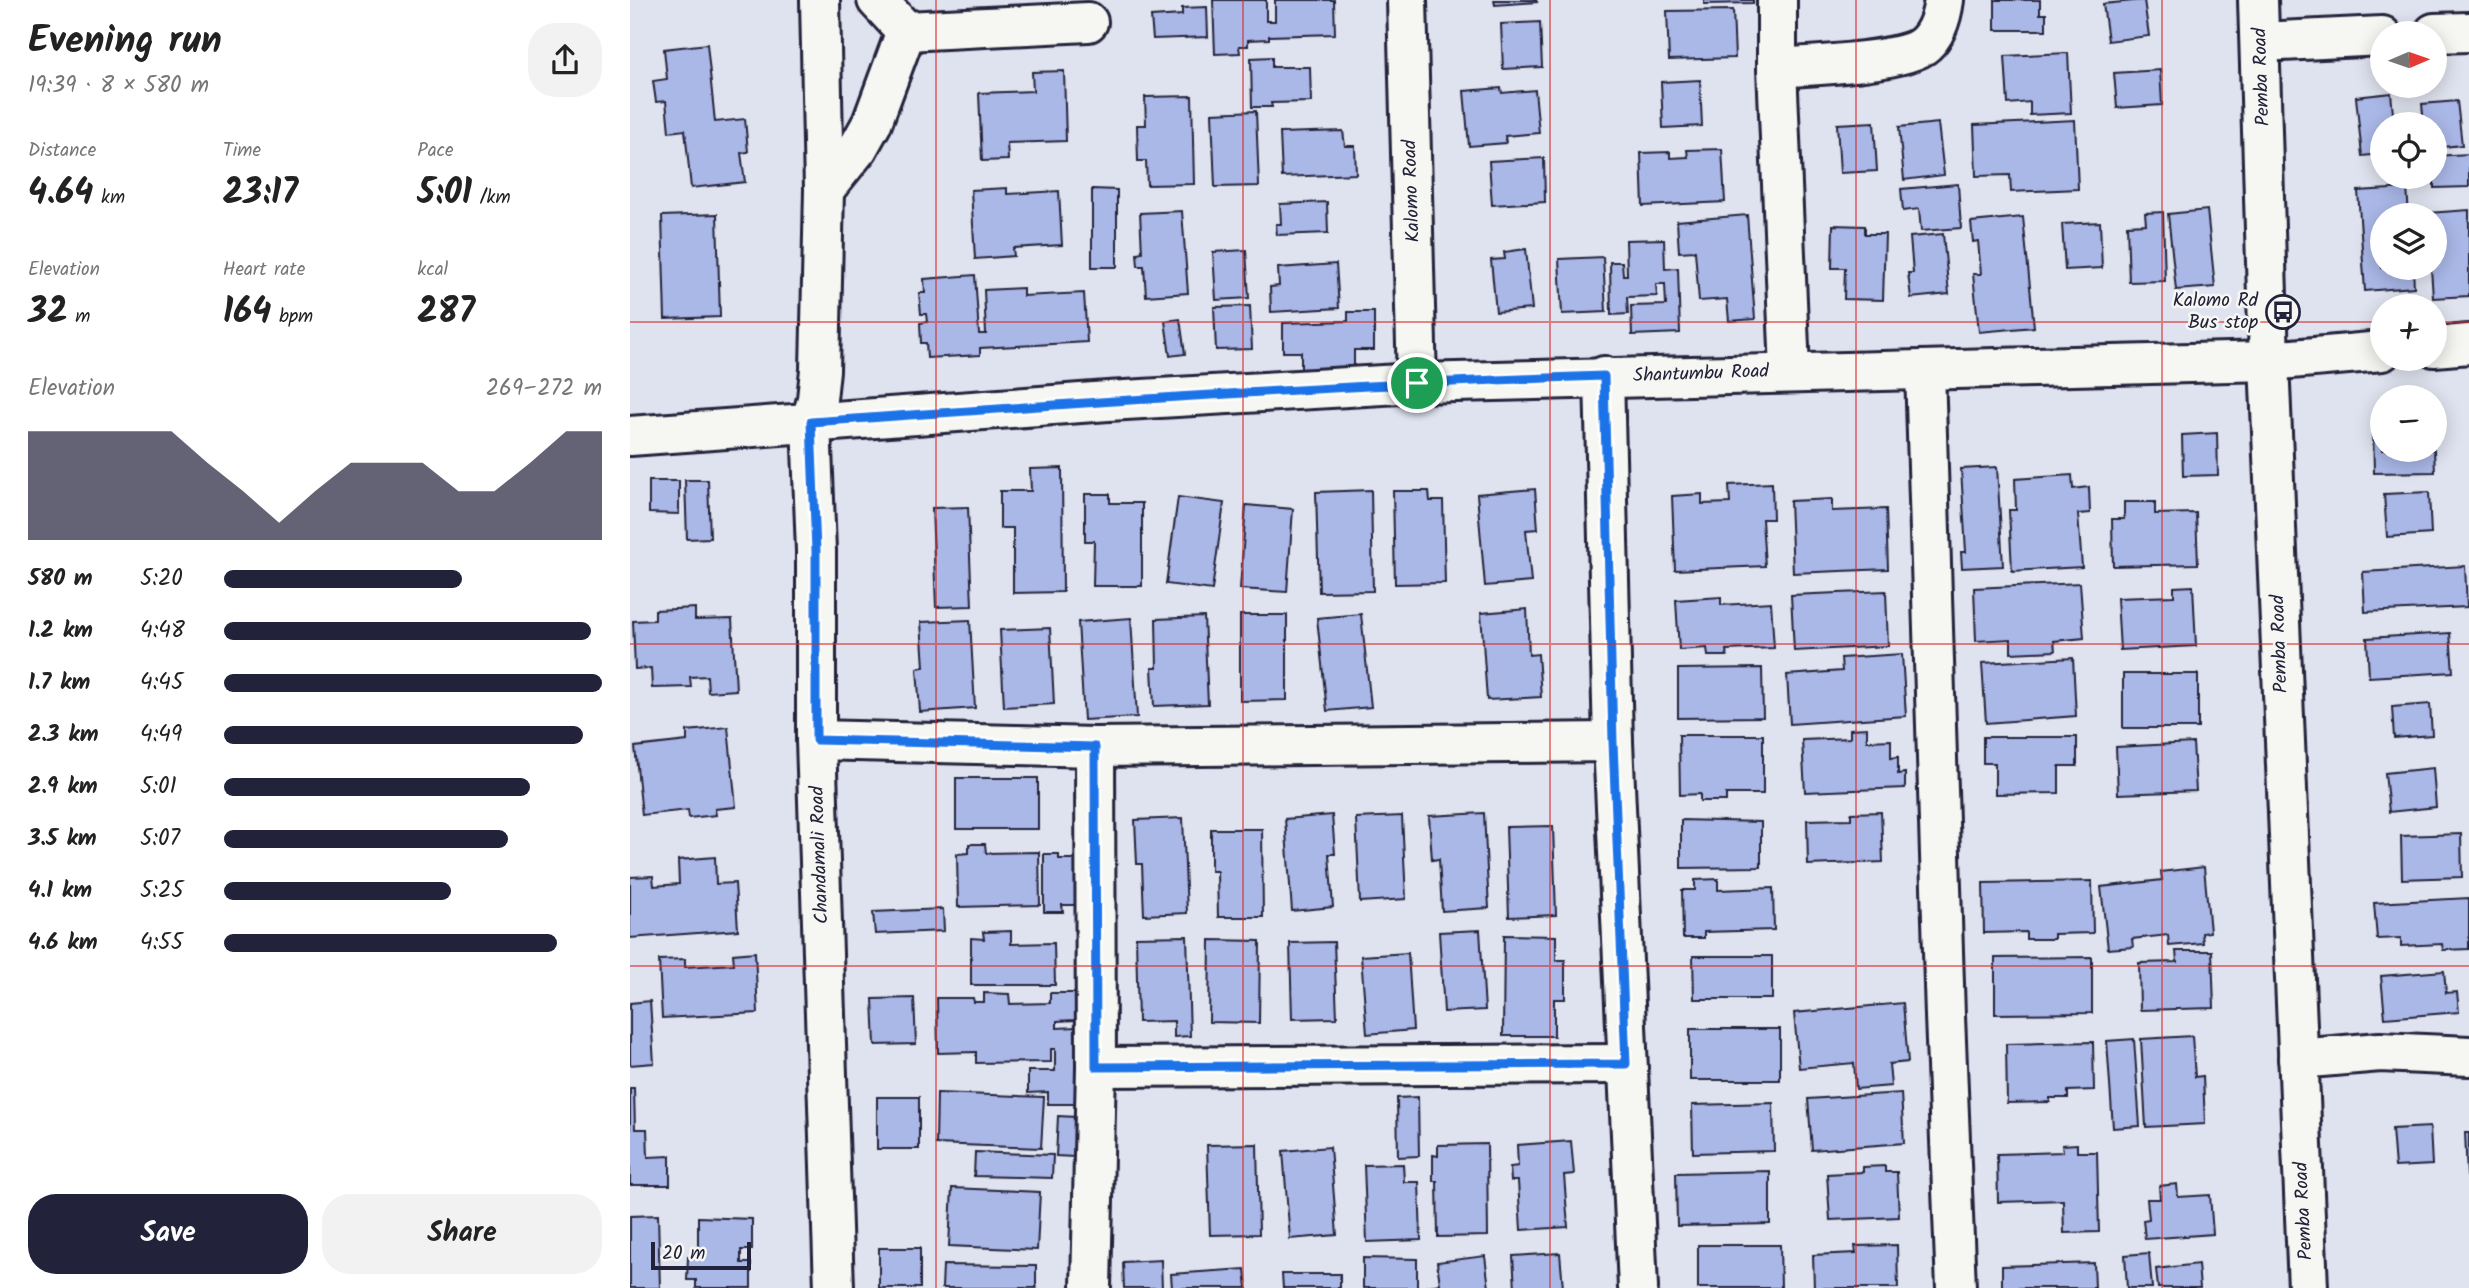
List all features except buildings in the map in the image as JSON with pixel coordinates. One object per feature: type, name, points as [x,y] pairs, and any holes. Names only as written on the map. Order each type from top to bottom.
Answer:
[{"type":"street","name":"Chandamali Road","points":[[820,0],[824,190],[820,370],[811,422],[816,551],[816,740],[834,1288]]},
{"type":"street","points":[[877,0],[906,31],[1088,22]]},
{"type":"street","name":"Kalomo Road","points":[[1407,0],[1417,383]]},
{"type":"street","points":[[1777,0],[1777,68],[1790,371]]},
{"type":"street","points":[[1777,68],[1858,62],[1915,50],[1925,45],[1935,31],[1944,0]]},
{"type":"street","name":"Pemba Road","points":[[2258,0],[2269,360],[2308,1288]]},
{"type":"street","points":[[824,190],[858,148],[872,123],[906,31]]},
{"type":"street","points":[[2447,33],[2469,32]]},
{"type":"street","points":[[2260,42],[2370,37]]},
{"type":"street","points":[[2447,346],[2469,344]]},
{"type":"street","name":"Shantumbu Road","points":[[630,436],[1095,402],[1417,383],[2269,360],[2370,352]]},
{"type":"street","points":[[1925,370],[1956,1288]]},
{"type":"street","points":[[1604,376],[1613,742],[1638,1288]]},
{"type":"street","points":[[816,740],[1095,747],[1613,742]]},
{"type":"street","points":[[1091,1288],[1096,1067],[1095,747]]},
{"type":"street","points":[[2298,1059],[2380,1052],[2469,1056]]},
{"type":"street","points":[[1096,1067],[1626,1064]]},
{"type":"place","name":"Kalomo Rd Bus stop","points":[[2283,312]]},
{"type":"route","points":[[1604,376],[1613,742],[1626,1064],[1096,1067],[1095,747],[816,740],[816,551],[811,422],[1417,383],[1604,376]]}]
